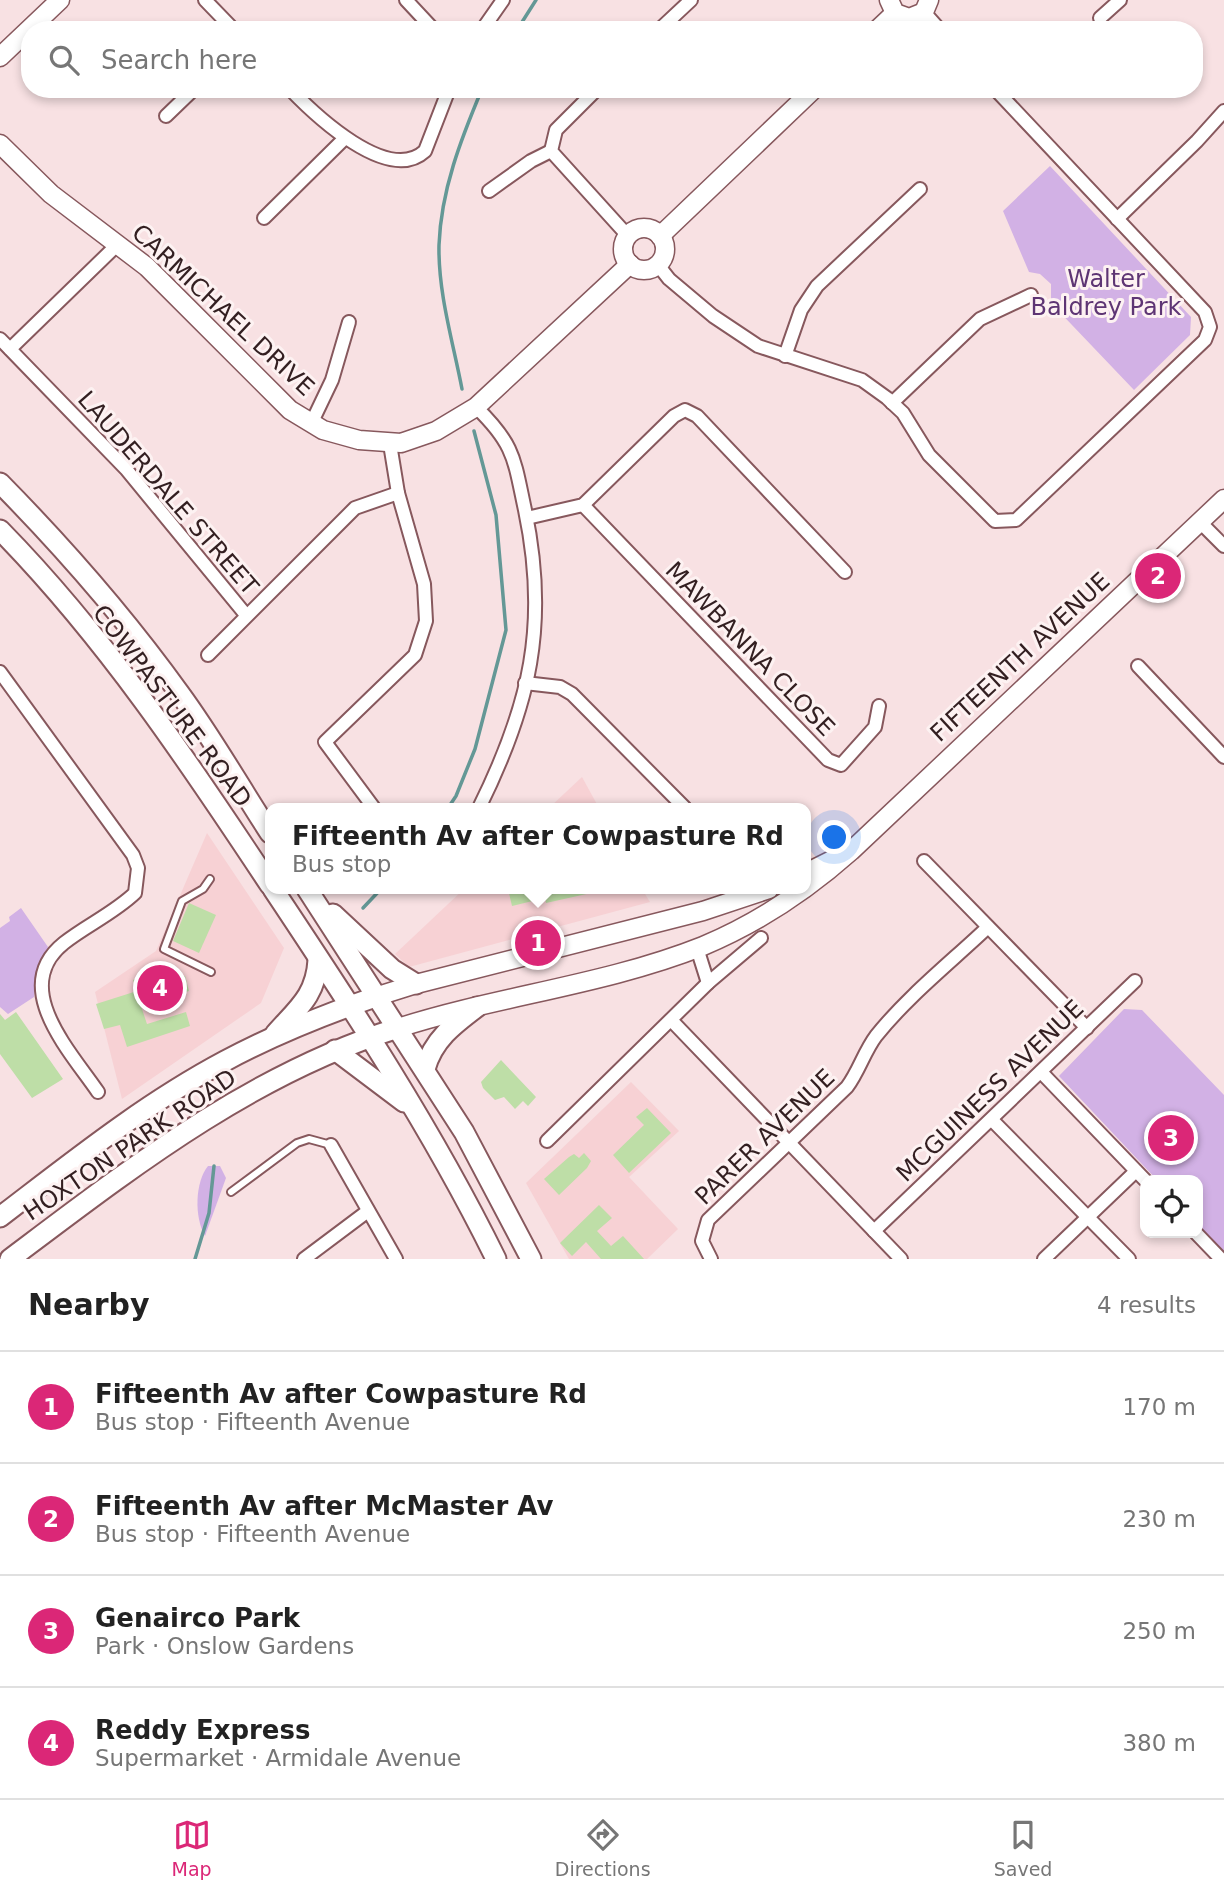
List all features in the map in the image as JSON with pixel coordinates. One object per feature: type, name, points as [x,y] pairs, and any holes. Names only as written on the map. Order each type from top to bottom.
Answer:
[{"type":"main road","points":[[38,21],[60,0]]},
{"type":"main road","points":[[883,21],[892,6],[909,18],[926,6]]},
{"type":"main road","points":[[0,57],[21,37]]},
{"type":"main road","points":[[660,236],[805,98]]},
{"type":"main road","name":"CARMICHAEL DRIVE","points":[[0,144],[51,194],[147,267],[280,401],[311,424],[347,438],[390,444],[436,431],[476,407],[630,264]]},
{"type":"main road","points":[[645,229],[660,236],[665,249],[658,265],[645,270],[630,264],[624,252],[628,236],[645,229]]},
{"type":"main road","name":"COWPASTURE ROAD","points":[[0,483],[68,554],[150,654],[189,706],[265,825]]},
{"type":"main road","name":"FIFTEENTH AVENUE","points":[[811,886],[1224,499]]},
{"type":"main road","name":"COWPASTURE ROAD","points":[[0,530],[120,667],[220,807],[265,876]]},
{"type":"main road","name":"FIFTEENTH AVENUE","points":[[811,871],[851,851]]},
{"type":"main road","name":"COWPASTURE ROAD","points":[[276,894],[417,1112],[496,1259]]},
{"type":"main road","points":[[310,894],[464,1132],[531,1259]]},
{"type":"main road","points":[[312,894],[392,969],[416,984]]},
{"type":"main road","points":[[378,996],[703,911],[754,894]]},
{"type":"main road","name":"FIFTEENTH AVENUE","points":[[398,1028],[637,967],[697,948],[759,919],[799,894]]},
{"type":"main road","points":[[269,1040],[312,991],[317,980],[318,960]]},
{"type":"main road","name":"HOXTON PARK ROAD","points":[[0,1217],[126,1122],[225,1061],[269,1040],[378,996]]},
{"type":"main road","points":[[425,1069],[435,1044],[450,1027],[477,1007]]},
{"type":"main road","name":"HOXTON PARK ROAD","points":[[10,1259],[216,1111],[335,1050],[398,1028]]},
{"type":"main road","points":[[335,1050],[363,1068],[417,1112]]},
{"type":"street","points":[[205,0],[225,21]]},
{"type":"street","points":[[406,0],[426,21]]},
{"type":"street","points":[[488,21],[503,0]]},
{"type":"street","points":[[669,21],[691,0]]},
{"type":"street","points":[[1101,18],[1120,0]]},
{"type":"street","points":[[166,116],[185,98]]},
{"type":"street","points":[[300,98],[344,139],[386,156],[415,158],[428,145],[446,98]]},
{"type":"street","points":[[551,151],[556,130],[588,98]]},
{"type":"street","points":[[658,265],[669,279],[730,329],[758,346],[862,380],[903,413],[929,455],[995,521],[1016,520],[1205,340],[1210,327],[1205,312],[1003,98]]},
{"type":"street","points":[[1117,219],[1224,111]]},
{"type":"street","points":[[1213,123],[1224,134]]},
{"type":"street","points":[[264,218],[344,139]]},
{"type":"street","points":[[489,191],[531,161],[551,151]]},
{"type":"street","points":[[551,151],[628,236]]},
{"type":"street","points":[[785,356],[801,310],[817,286],[920,189]]},
{"type":"street","points":[[5,344],[118,244]]},
{"type":"street","points":[[892,403],[980,319],[1031,295]]},
{"type":"street","points":[[311,424],[332,380],[349,322]]},
{"type":"street","name":"LAUDERDALE STREET","points":[[5,344],[126,469],[246,615]]},
{"type":"street","points":[[476,407],[505,437],[514,460],[535,561],[537,600],[536,640],[507,752],[482,803]]},
{"type":"street","points":[[527,518],[583,505],[674,416],[685,410],[697,416],[845,572]]},
{"type":"street","points":[[369,803],[325,742],[403,668],[415,654],[422,636],[427,613],[425,584],[398,493],[390,444]]},
{"type":"street","points":[[208,655],[355,508],[398,493]]},
{"type":"street","name":"MAWBANNA CLOSE","points":[[583,505],[828,760],[841,765],[875,727],[879,706]]},
{"type":"street","points":[[1200,522],[1224,546]]},
{"type":"street","points":[[1138,666],[1224,757]]},
{"type":"street","points":[[0,672],[71,767],[138,868],[135,893],[64,943],[47,960],[42,974],[41,994],[47,1016],[98,1093]]},
{"type":"street","points":[[525,683],[561,687],[572,694],[680,803]]},
{"type":"street","points":[[924,861],[1087,1028]]},
{"type":"street","name":"PARER AVENUE","points":[[711,1259],[702,1241],[708,1220],[847,1087],[875,1037],[988,927]]},
{"type":"street","points":[[547,1141],[708,983],[761,938]]},
{"type":"street","points":[[697,948],[708,983]]},
{"type":"street","name":"MCGUINESS AVENUE","points":[[874,1231],[1135,981]]},
{"type":"street","points":[[672,1021],[901,1259]]},
{"type":"street","points":[[1041,1072],[1140,1175]]},
{"type":"street","points":[[992,1120],[1129,1259]]},
{"type":"street","points":[[331,1145],[396,1259]]},
{"type":"street","points":[[1044,1259],[1088,1217],[1140,1177]]},
{"type":"street","points":[[304,1259],[368,1211]]},
{"type":"street","points":[[1201,1238],[1221,1259]]},
{"type":"lane","points":[[210,879],[203,889],[182,901],[164,948],[211,972]]},
{"type":"lane","points":[[231,1192],[297,1143],[309,1139],[331,1145]]},
{"type":"shaded area","points":[[582,777],[596,803],[554,803]]},
{"type":"shaded area","points":[[207,833],[284,948],[261,1003],[122,1099],[95,992],[156,951]]},
{"type":"shaded area","points":[[459,894],[645,894],[650,902],[409,967],[395,954]]},
{"type":"shaded area","points":[[631,1082],[679,1131],[629,1177],[678,1229],[647,1259],[569,1259],[526,1183]]},
{"type":"green space","name":"Walter Baldrey Park","points":[[1050,166],[1191,317],[1190,335],[1134,390],[1051,303],[1051,284],[1040,274],[1029,272],[1003,211]]},
{"type":"green space","points":[[21,908],[48,947],[38,966],[34,997],[8,1014],[0,1007],[0,928]]},
{"type":"green space","points":[[1124,1009],[1142,1010],[1224,1095],[1224,1253],[1203,1230],[1203,1175],[1152,1175],[1059,1076]]},
{"type":"green space","points":[[208,1166],[220,1166],[226,1178],[205,1236],[199,1219],[198,1190]]},
{"type":"building","points":[[509,894],[586,894],[546,903],[545,898],[512,906]]},
{"type":"building","points":[[189,903],[216,915],[199,953],[173,941]]},
{"type":"building","points":[[161,968],[162,971],[167,970],[169,976],[175,974],[176,979],[185,976],[189,991],[141,1006],[147,1024],[186,1012],[190,1026],[127,1047],[120,1025],[104,1029],[96,1004],[137,991],[133,980]]},
{"type":"building","points":[[16,1012],[63,1079],[32,1098],[0,1054],[0,1014],[5,1020]]},
{"type":"building","points":[[501,1060],[536,1097],[528,1106],[523,1101],[515,1109],[504,1097],[495,1100],[483,1088],[481,1082]]},
{"type":"building","points":[[647,1108],[671,1133],[629,1173],[613,1155],[644,1125],[636,1117]]},
{"type":"building","points":[[584,1153],[591,1161],[587,1168],[559,1195],[544,1179],[569,1157],[574,1154],[579,1158]]},
{"type":"building","points":[[599,1205],[612,1218],[597,1231],[611,1246],[623,1236],[644,1259],[601,1259],[586,1242],[572,1256],[560,1243]]},
{"type":"waterway","points":[[523,21],[536,0]]},
{"type":"waterway","points":[[462,389],[443,299],[439,245],[448,185],[479,98]]},
{"type":"waterway","points":[[451,803],[475,749],[506,630],[496,515],[474,431]]},
{"type":"waterway","points":[[363,908],[376,894]]},
{"type":"waterway","points":[[195,1259],[209,1213],[214,1166]]},
{"type":"place","name":"Fifteenth Av after McMaster Av","points":[[1158,576]]},
{"type":"place","name":"Fifteenth Av after Cowpasture Rd","points":[[538,943]]},
{"type":"place","name":"Reddy Express","points":[[160,988]]},
{"type":"place","name":"Genairco Park","points":[[1171,1138]]}]
